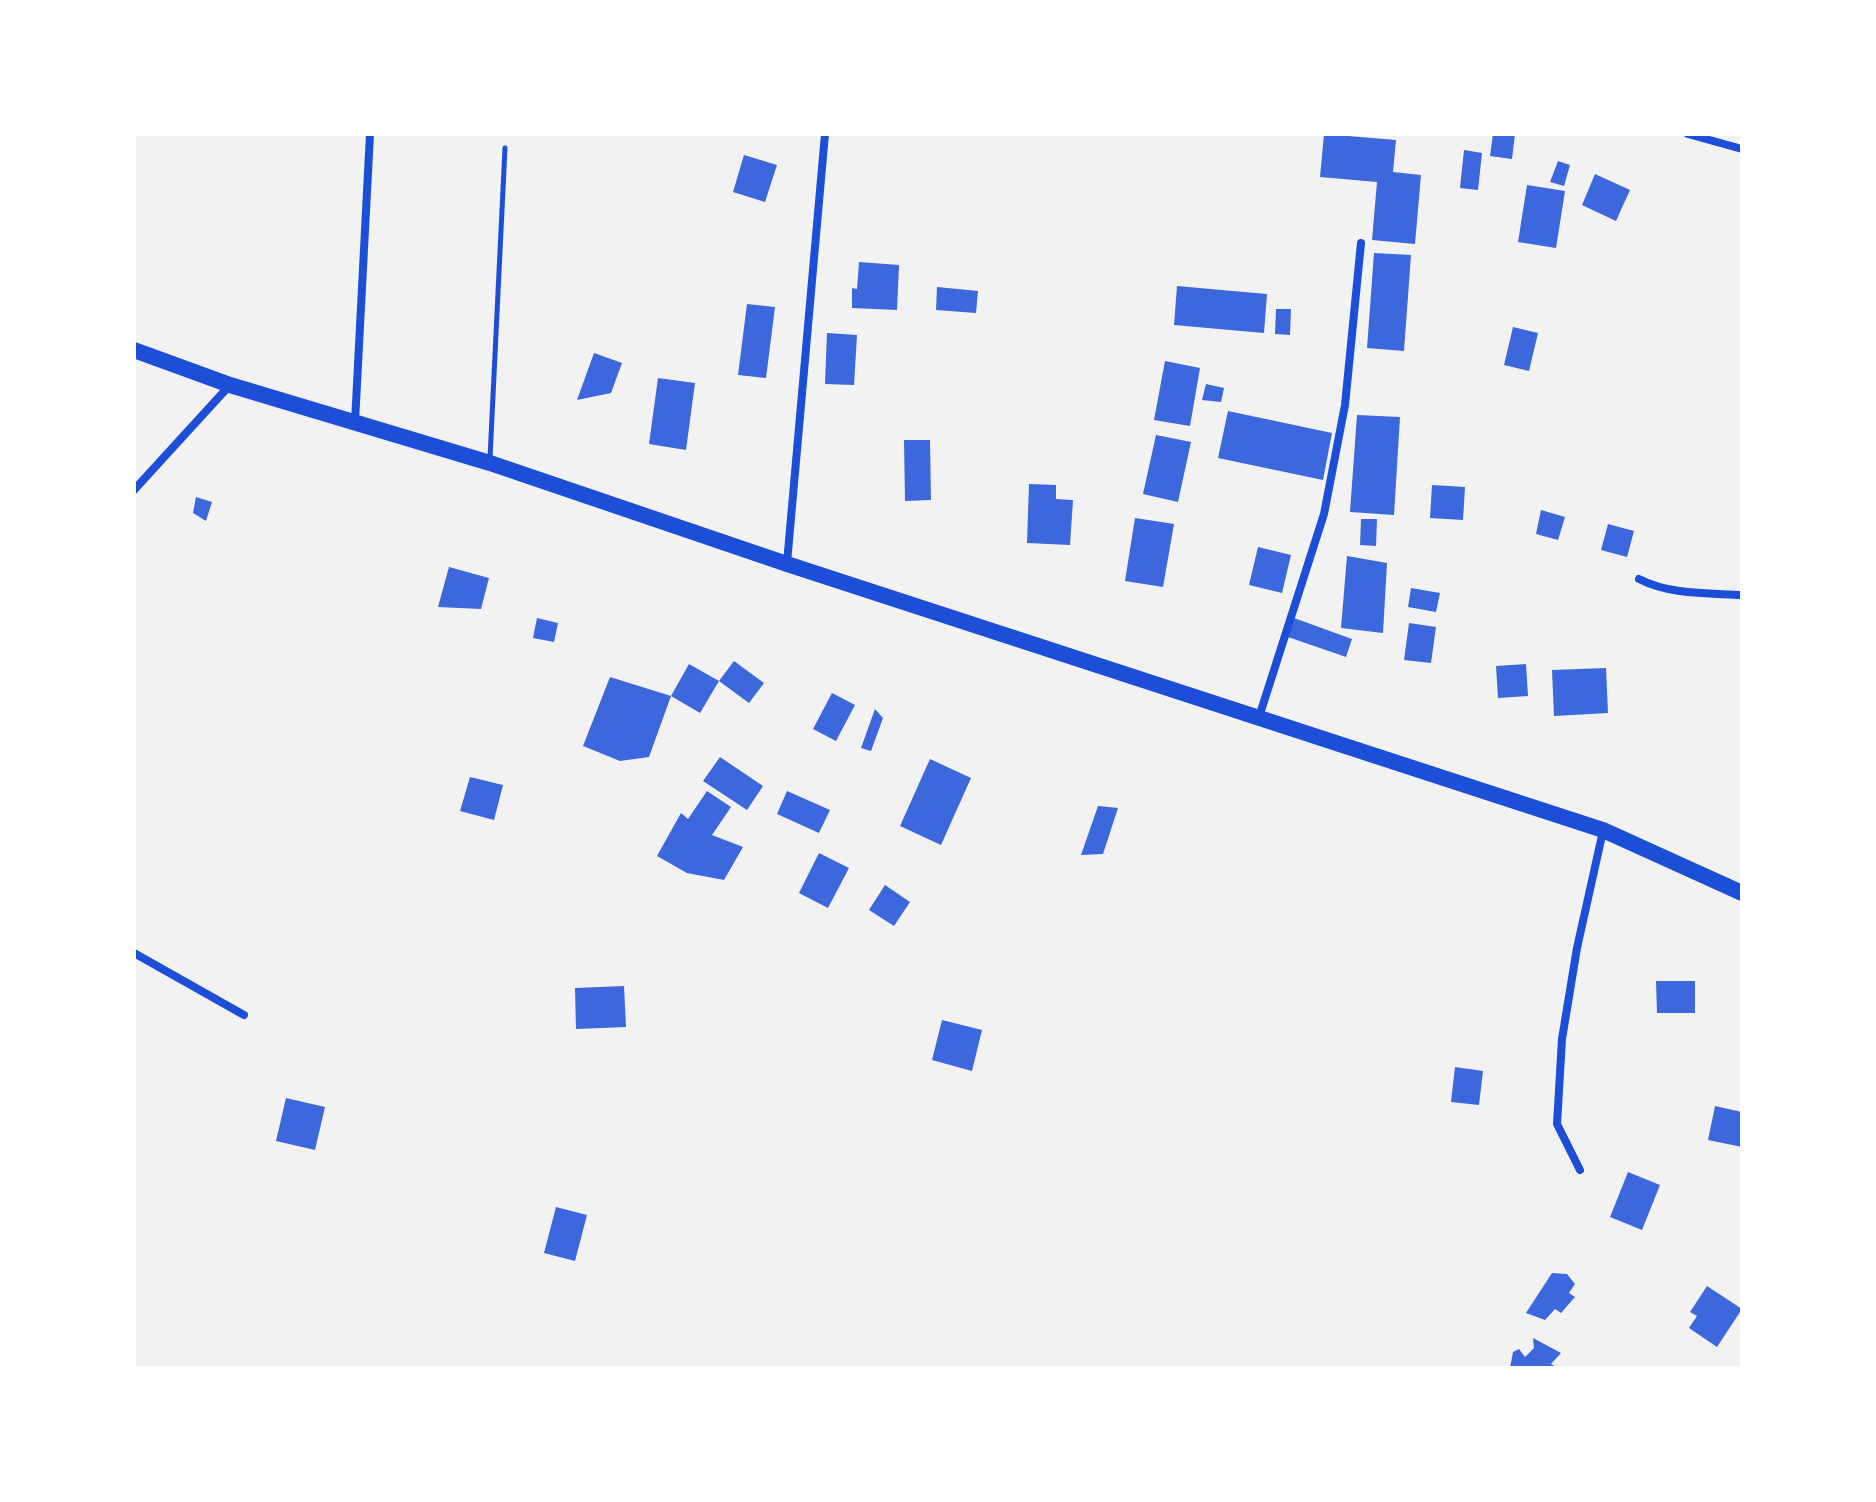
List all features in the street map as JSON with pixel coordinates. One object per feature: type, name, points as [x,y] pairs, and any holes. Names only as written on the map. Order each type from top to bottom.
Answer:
[{"type":"highway","points":[[134,350],[230,385],[490,463],[787,564],[1603,830],[1742,893]]},
{"type":"street","points":[[355,422],[370,134]]},
{"type":"street","points":[[787,564],[825,134]]},
{"type":"street","points":[[1688,134],[1742,149]]},
{"type":"street","points":[[1259,717],[1324,514],[1345,405],[1361,243]]},
{"type":"street","points":[[134,490],[230,385]]},
{"type":"street","points":[[1639,579],[1654,587],[1742,595]]},
{"type":"street","points":[[1580,1170],[1557,1124],[1562,1039],[1577,948],[1603,830]]},
{"type":"street","points":[[134,953],[244,1015]]},
{"type":"lane","points":[[490,463],[505,148]]},
{"type":"building","points":[[1324,134],[1396,140],[1393,172],[1421,175],[1415,244],[1372,240],[1377,182],[1320,177]]},
{"type":"building","points":[[1493,134],[1515,134],[1512,159],[1490,156]]},
{"type":"building","points":[[1464,150],[1482,153],[1478,190],[1460,188]]},
{"type":"building","points":[[744,155],[777,165],[765,202],[733,192]]},
{"type":"building","points":[[1558,161],[1570,165],[1564,186],[1550,182]]},
{"type":"building","points":[[1595,174],[1630,190],[1616,221],[1582,205]]},
{"type":"building","points":[[1527,185],[1565,191],[1556,248],[1518,242]]},
{"type":"building","points":[[1374,253],[1411,255],[1404,351],[1367,348]]},
{"type":"building","points":[[859,262],[899,265],[897,310],[852,308],[852,288],[857,289]]},
{"type":"building","points":[[1177,286],[1267,294],[1264,333],[1174,325]]},
{"type":"building","points":[[937,287],[978,291],[976,313],[936,310]]},
{"type":"building","points":[[747,304],[775,307],[766,378],[738,375]]},
{"type":"building","points":[[1276,309],[1291,309],[1290,335],[1275,334]]},
{"type":"building","points":[[1513,327],[1538,333],[1529,371],[1504,365]]},
{"type":"building","points":[[827,333],[857,335],[854,385],[825,384]]},
{"type":"building","points":[[594,353],[622,363],[611,393],[577,400]]},
{"type":"building","points":[[1165,361],[1200,368],[1190,426],[1154,420]]},
{"type":"building","points":[[658,378],[695,383],[686,450],[649,444]]},
{"type":"building","points":[[1206,384],[1224,388],[1221,402],[1202,400]]},
{"type":"building","points":[[1228,411],[1332,433],[1323,480],[1218,458]]},
{"type":"building","points":[[1357,415],[1400,417],[1394,515],[1350,512]]},
{"type":"building","points":[[1156,435],[1191,442],[1178,502],[1143,494]]},
{"type":"building","points":[[904,440],[930,440],[931,500],[905,501]]},
{"type":"building","points":[[1029,484],[1056,485],[1056,499],[1073,500],[1070,545],[1027,543]]},
{"type":"building","points":[[1432,485],[1465,487],[1463,520],[1430,518]]},
{"type":"building","points":[[196,497],[212,502],[206,521],[193,513]]},
{"type":"building","points":[[1541,510],[1565,517],[1558,540],[1536,534]]},
{"type":"building","points":[[1135,518],[1174,524],[1163,587],[1125,581]]},
{"type":"building","points":[[1361,519],[1377,519],[1376,546],[1360,545]]},
{"type":"building","points":[[1608,524],[1634,531],[1627,557],[1601,550]]},
{"type":"building","points":[[1258,547],[1291,555],[1282,593],[1249,585]]},
{"type":"building","points":[[1347,556],[1387,563],[1383,633],[1341,628]]},
{"type":"building","points":[[449,567],[489,578],[481,609],[438,607]]},
{"type":"building","points":[[1411,588],[1440,593],[1436,612],[1408,607]]},
{"type":"building","points":[[537,618],[558,623],[554,642],[533,638]]},
{"type":"building","points":[[1294,618],[1352,639],[1346,657],[1288,637]]},
{"type":"building","points":[[1409,623],[1436,627],[1431,663],[1404,660]]},
{"type":"building","points":[[734,661],[764,683],[749,703],[719,681]]},
{"type":"building","points":[[689,664],[719,681],[700,713],[671,696]]},
{"type":"building","points":[[1526,664],[1528,696],[1498,698],[1496,666]]},
{"type":"building","points":[[1606,668],[1608,713],[1554,716],[1552,670]]},
{"type":"building","points":[[610,677],[671,696],[649,757],[620,761],[583,746]]},
{"type":"building","points":[[832,693],[855,705],[836,741],[813,729]]},
{"type":"building","points":[[875,709],[883,718],[871,751],[861,748]]},
{"type":"building","points":[[720,757],[763,786],[747,810],[703,781]]},
{"type":"building","points":[[930,759],[971,778],[941,845],[900,826]]},
{"type":"building","points":[[470,777],[503,785],[494,820],[460,811]]},
{"type":"building","points":[[707,791],[731,807],[712,835],[743,847],[724,880],[687,873],[657,856],[681,813],[688,819]]},
{"type":"building","points":[[787,791],[830,810],[819,833],[777,814]]},
{"type":"building","points":[[1098,806],[1118,808],[1103,854],[1081,855]]},
{"type":"building","points":[[819,853],[849,868],[828,908],[799,893]]},
{"type":"building","points":[[885,885],[910,902],[894,926],[869,910]]},
{"type":"building","points":[[1656,981],[1695,981],[1695,1013],[1657,1013]]},
{"type":"building","points":[[624,986],[626,1027],[576,1029],[575,988]]},
{"type":"building","points":[[942,1020],[982,1030],[972,1071],[932,1060]]},
{"type":"building","points":[[1455,1067],[1483,1071],[1479,1105],[1451,1102]]},
{"type":"building","points":[[286,1098],[325,1107],[315,1150],[276,1141]]},
{"type":"building","points":[[1715,1106],[1742,1112],[1742,1147],[1708,1140]]},
{"type":"building","points":[[1628,1172],[1660,1185],[1642,1230],[1610,1217]]},
{"type":"building","points":[[556,1207],[587,1215],[575,1261],[544,1253]]},
{"type":"building","points":[[1552,1273],[1567,1274],[1575,1284],[1569,1293],[1575,1297],[1561,1313],[1555,1309],[1545,1320],[1526,1313]]},
{"type":"building","points":[[1707,1286],[1742,1309],[1717,1347],[1689,1328],[1697,1316],[1690,1312]]},
{"type":"building","points":[[1533,1338],[1561,1353],[1551,1364],[1558,1368],[1510,1368],[1513,1352],[1519,1349],[1525,1357],[1534,1348]]}]
